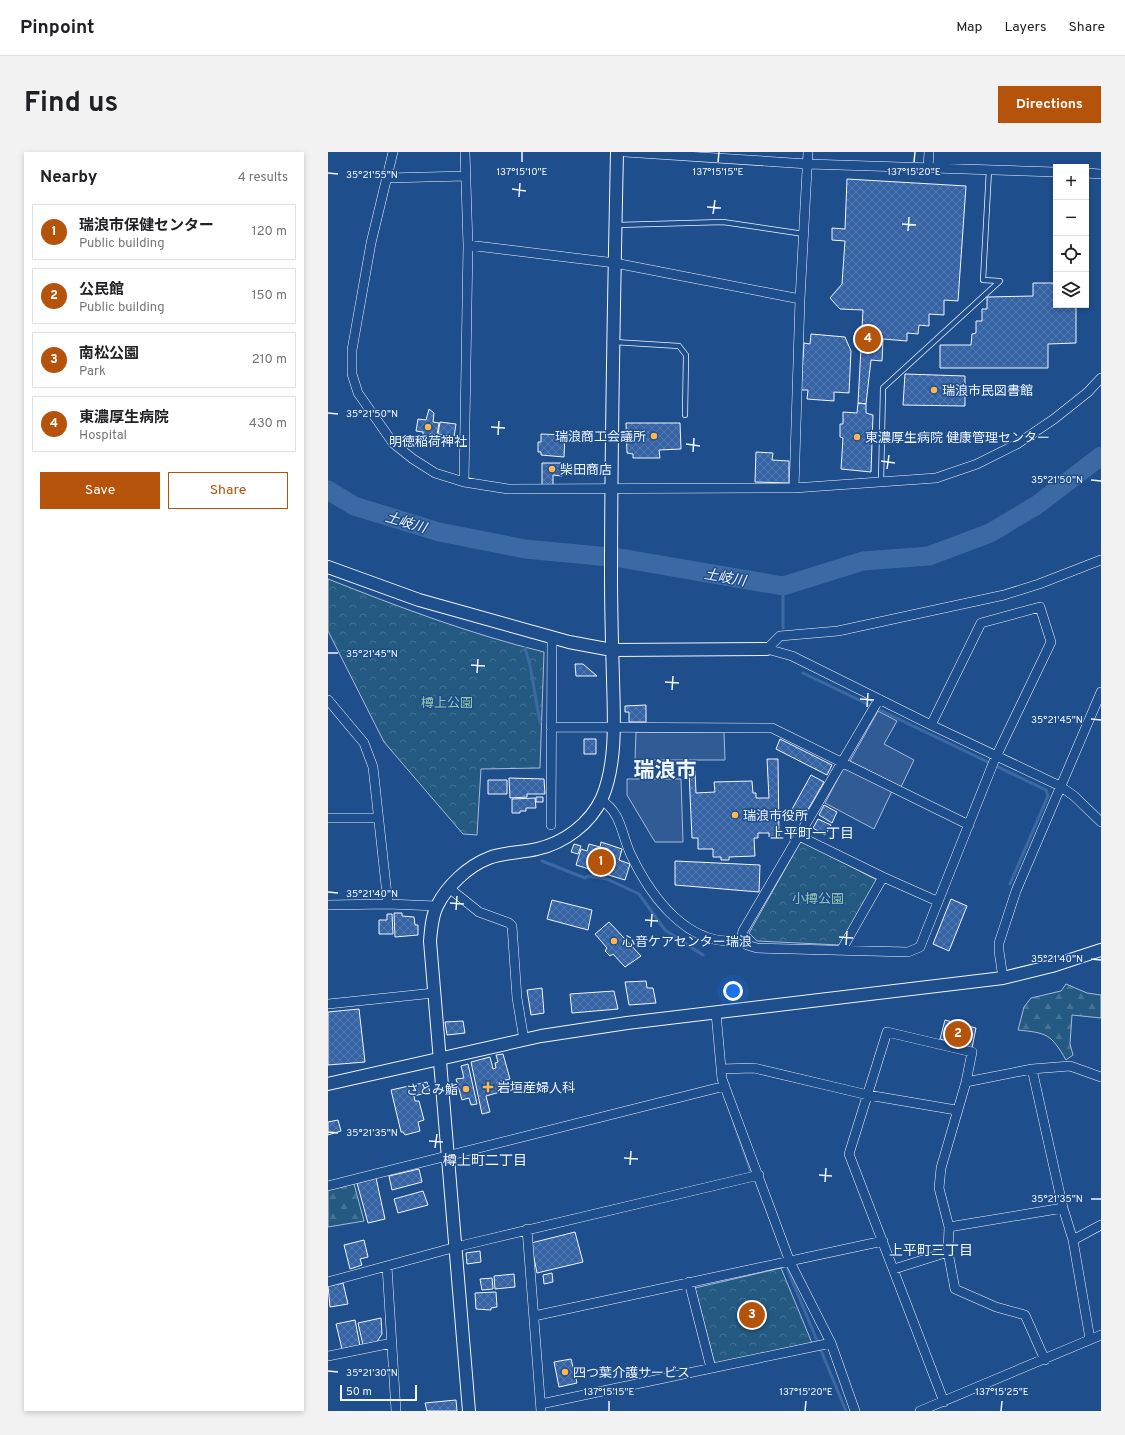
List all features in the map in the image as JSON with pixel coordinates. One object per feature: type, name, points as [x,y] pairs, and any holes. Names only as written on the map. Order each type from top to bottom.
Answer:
[{"type":"street","points":[[393,152],[368,258],[352,350],[352,374],[358,393],[393,443],[413,459],[435,472],[464,482],[508,489],[794,488],[936,478],[977,464],[1017,444],[1054,419],[1088,392],[1101,378]]},
{"type":"street","points":[[464,482],[468,245],[465,152]]},
{"type":"street","points":[[469,1411],[456,1247],[446,1156],[430,941],[437,906],[449,888],[473,866],[488,858],[537,849],[567,837],[585,822],[601,800],[607,782],[614,728],[611,632],[611,488],[617,152]]},
{"type":"street","points":[[625,152],[808,164],[1053,172]]},
{"type":"street","points":[[794,488],[800,300],[808,152]]},
{"type":"street","points":[[928,168],[929,152]]},
{"type":"street","points":[[1089,173],[1101,174]]},
{"type":"street","points":[[386,178],[466,176]]},
{"type":"street","points":[[468,245],[615,263],[800,300]]},
{"type":"street","points":[[767,649],[780,636],[838,631],[996,596],[1039,584],[1101,560]]},
{"type":"street","points":[[328,567],[419,600],[552,638],[612,650],[767,649],[792,656],[876,704],[931,725],[994,762],[1060,786],[1074,796],[1101,822]]},
{"type":"street","points":[[742,940],[747,945],[757,948],[842,949],[908,952],[920,947],[937,901],[994,762],[1051,642],[1040,607],[981,623],[931,725]]},
{"type":"street","points":[[551,825],[552,638]]},
{"type":"street","points":[[1003,978],[999,951],[1003,929],[1016,891],[1101,692]]},
{"type":"street","points":[[328,700],[364,743],[373,767],[388,904]]},
{"type":"street","points":[[742,940],[743,931],[876,704]]},
{"type":"street","points":[[551,727],[772,728],[969,825]]},
{"type":"street","points":[[601,800],[616,812],[630,853],[641,874],[655,897],[674,917],[693,932],[712,939],[727,942],[742,940]]},
{"type":"street","points":[[328,818],[378,818]]},
{"type":"street","points":[[799,836],[883,877],[937,901]]},
{"type":"street","points":[[842,949],[883,877]]},
{"type":"street","points":[[449,888],[479,912],[510,923],[512,926],[517,998],[524,1040]]},
{"type":"street","points":[[328,905],[388,904],[437,906]]},
{"type":"street","points":[[328,1084],[524,1040],[591,1028],[1003,978],[1052,966],[1101,950]]},
{"type":"street","points":[[328,1004],[434,993]]},
{"type":"street","points":[[716,1014],[722,1079],[759,1175],[790,1262],[831,1343],[855,1411]]},
{"type":"street","points":[[944,1402],[849,1154],[887,1032],[972,1052],[966,1082],[956,1110],[941,1168],[939,1188],[949,1227],[948,1252],[955,1289],[996,1308],[1025,1315],[1045,1360]]},
{"type":"street","points":[[966,1082],[1032,1069],[1070,1066],[1101,1077]]},
{"type":"street","points":[[721,1069],[754,1068],[868,1095],[956,1110]]},
{"type":"street","points":[[1032,1069],[1063,1208],[1073,1240],[1090,1339]]},
{"type":"street","points":[[328,1186],[725,1086]]},
{"type":"street","points":[[328,1282],[527,1229],[759,1175]]},
{"type":"street","points":[[949,1227],[1063,1208]]},
{"type":"street","points":[[1073,1240],[1101,1225]]},
{"type":"street","points":[[527,1229],[541,1408],[711,1368],[831,1343]]},
{"type":"street","points":[[534,1316],[883,1241]]},
{"type":"street","points":[[894,1269],[948,1252]]},
{"type":"street","points":[[387,1266],[396,1411]]},
{"type":"street","points":[[689,1282],[711,1368]]},
{"type":"street","points":[[920,1411],[1045,1360],[1101,1335]]},
{"type":"street","points":[[328,1356],[392,1343]]},
{"type":"lane","points":[[881,483],[883,388],[1000,281],[983,280],[989,170]]},
{"type":"lane","points":[[615,226],[723,222],[804,234]]},
{"type":"lane","points":[[613,342],[679,346],[686,355],[685,415]]},
{"type":"green space","name":"樽上公園","points":[[328,579],[408,610],[489,637],[544,652],[540,768],[481,769],[477,835],[463,834],[384,742],[328,631]]},
{"type":"green space","name":"小樽公園","points":[[801,841],[877,880],[840,945],[757,941],[749,933]]},
{"type":"green space","points":[[1066,984],[1087,993],[1101,995],[1101,1018],[1072,1015],[1070,1044],[1073,1055],[1066,1060],[1056,1045],[1047,1036],[1036,1032],[1018,1030],[1024,1007],[1031,998],[1061,991]]},
{"type":"green space","points":[[353,1180],[364,1221],[328,1227],[328,1186]]},
{"type":"green space","points":[[781,1268],[812,1343],[715,1365],[695,1288]]},
{"type":"shaded area","points":[[878,711],[897,721],[884,744],[914,760],[901,787],[850,761]]},
{"type":"shaded area","points":[[636,732],[724,732],[725,760],[635,760]]},
{"type":"shaded area","points":[[843,769],[847,769],[892,791],[874,829],[825,803]]},
{"type":"shaded area","points":[[627,779],[681,779],[683,842],[655,842],[627,795]]},
{"type":"building","points":[[847,179],[966,186],[958,301],[944,300],[944,315],[929,314],[929,326],[919,325],[918,334],[907,333],[907,341],[883,339],[882,361],[871,360],[866,404],[858,403],[863,310],[840,309],[830,298],[842,284],[845,241],[832,240],[832,228],[845,229]]},
{"type":"building","points":[[1033,283],[1053,283],[1053,308],[1076,308],[1076,343],[1048,344],[1048,368],[940,368],[940,345],[971,345],[972,334],[976,333],[976,321],[982,321],[982,309],[987,309],[987,297],[1033,296]]},
{"type":"building","points":[[811,334],[845,337],[851,351],[849,393],[834,392],[834,401],[807,399],[808,390],[801,390],[804,343],[810,344]]},
{"type":"building","name":"瑞浪市民図書館","points":[[905,374],[965,376],[965,406],[903,405]]},
{"type":"building","name":"東濃厚生病院 健康管理センター","points":[[858,403],[866,404],[866,413],[873,415],[871,472],[841,469],[843,438],[840,437],[840,424],[843,424],[843,412],[857,413]]},
{"type":"building","name":"明徳稲荷神社","points":[[429,409],[434,413],[433,422],[439,423],[437,435],[430,434],[430,438],[423,436],[423,432],[416,431],[418,419],[426,420]]},
{"type":"building","points":[[440,422],[456,424],[454,437],[438,434]]},
{"type":"building","name":"瑞浪商工会議所","points":[[626,423],[680,423],[681,449],[659,450],[660,458],[633,458],[633,454],[627,453]]},
{"type":"building","points":[[541,434],[565,435],[564,457],[541,455],[541,452],[538,452],[538,442],[541,442]]},
{"type":"building","points":[[756,452],[773,453],[772,460],[789,461],[789,483],[755,482]]},
{"type":"building","name":"柴田商店","points":[[542,463],[561,463],[562,476],[553,475],[553,486],[542,486]]},
{"type":"building","points":[[575,664],[583,664],[597,676],[576,676]]},
{"type":"building","points":[[646,705],[646,722],[629,722],[629,712],[625,712],[625,706]]},
{"type":"building","points":[[584,739],[596,739],[596,754],[584,754]]},
{"type":"building","points":[[780,739],[832,765],[827,775],[776,749]]},
{"type":"building","name":"瑞浪市役所","points":[[767,759],[778,759],[779,837],[769,837],[769,833],[758,833],[758,838],[754,838],[755,856],[729,857],[729,860],[721,860],[721,857],[713,857],[713,849],[698,849],[698,838],[692,838],[689,772],[695,771],[696,793],[715,792],[714,782],[752,781],[753,793],[756,793],[756,798],[769,798]]},
{"type":"building","points":[[811,775],[824,782],[803,818],[791,811]]},
{"type":"building","points":[[509,778],[544,779],[545,794],[527,794],[527,797],[510,798]]},
{"type":"building","points":[[488,780],[507,780],[507,794],[488,794]]},
{"type":"building","points":[[536,797],[543,797],[543,802],[536,802]]},
{"type":"building","points":[[535,798],[536,808],[526,808],[526,811],[512,813],[512,799]]},
{"type":"building","points":[[824,805],[837,812],[832,823],[819,815]]},
{"type":"building","points":[[818,819],[831,825],[825,835],[813,828]]},
{"type":"building","points":[[601,842],[622,849],[619,860],[630,864],[625,880],[576,865],[581,849],[587,851],[589,844],[600,847]]},
{"type":"building","points":[[574,844],[581,846],[578,854],[571,852]]},
{"type":"building","points":[[675,861],[760,865],[759,892],[675,885]]},
{"type":"building","points":[[951,899],[967,906],[949,951],[933,944]]},
{"type":"building","points":[[552,900],[592,910],[588,930],[547,919]]},
{"type":"building","points":[[394,913],[402,913],[402,916],[414,917],[415,925],[418,925],[418,935],[395,937]]},
{"type":"building","points":[[387,914],[392,914],[393,934],[379,934],[379,920],[387,920]]},
{"type":"building","name":"心音ケアセンター瑞浪","points":[[609,922],[641,956],[625,967],[613,954],[610,956],[605,951],[607,948],[595,934]]},
{"type":"building","points":[[646,981],[647,988],[653,988],[656,1003],[629,1005],[625,982]]},
{"type":"building","points":[[542,988],[544,1013],[531,1015],[527,990]]},
{"type":"building","points":[[614,991],[618,1009],[572,1013],[570,994]]},
{"type":"building","points":[[359,1009],[365,1062],[328,1065],[328,1012]]},
{"type":"building","points":[[945,1020],[976,1028],[972,1048],[940,1039]]},
{"type":"building","points":[[463,1021],[465,1033],[447,1035],[445,1022]]},
{"type":"building","name":"岩垣産婦人科","points":[[503,1054],[510,1079],[497,1082],[500,1092],[486,1096],[490,1112],[482,1114],[471,1062],[490,1057],[493,1069],[496,1068],[495,1063],[498,1062],[496,1055]]},
{"type":"building","name":"さとみ鮨","points":[[468,1064],[477,1104],[471,1105],[469,1098],[462,1100],[456,1079],[464,1078],[461,1066]]},
{"type":"building","points":[[427,1082],[430,1092],[414,1096],[415,1101],[419,1101],[424,1120],[418,1122],[420,1131],[405,1135],[401,1132],[391,1090]]},
{"type":"building","points":[[338,1120],[341,1131],[328,1135],[328,1122]]},
{"type":"building","points":[[419,1169],[422,1182],[392,1190],[389,1176]]},
{"type":"building","points":[[376,1178],[385,1219],[368,1223],[357,1183]]},
{"type":"building","points":[[423,1191],[428,1205],[398,1213],[394,1199]]},
{"type":"building","points":[[575,1232],[583,1262],[537,1273],[531,1243]]},
{"type":"building","points":[[364,1240],[368,1257],[360,1259],[362,1265],[350,1269],[344,1245]]},
{"type":"building","points":[[480,1251],[481,1262],[467,1264],[466,1253]]},
{"type":"building","points":[[552,1273],[553,1282],[544,1284],[543,1275]]},
{"type":"building","points":[[514,1274],[515,1287],[495,1289],[494,1276]]},
{"type":"building","points":[[492,1278],[493,1289],[482,1290],[480,1279]]},
{"type":"building","points":[[343,1283],[348,1304],[330,1307],[328,1286]]},
{"type":"building","points":[[496,1292],[497,1307],[491,1308],[491,1310],[476,1309],[475,1293]]},
{"type":"building","points":[[381,1318],[382,1334],[376,1343],[363,1345],[358,1323]]},
{"type":"building","points":[[355,1320],[360,1346],[342,1349],[336,1324]]},
{"type":"building","name":"四つ葉介護サービス","points":[[571,1359],[577,1383],[559,1387],[554,1362]]},
{"type":"building","points":[[456,1400],[457,1411],[427,1411],[425,1403]]},
{"type":"waterway","name":"土岐川","points":[[328,490],[354,506],[439,532],[525,549],[620,558],[783,586],[863,561],[929,556],[990,533],[1037,505],[1101,456]]},
{"type":"waterway","points":[[783,586],[783,628]]},
{"type":"waterway","points":[[525,648],[530,665],[540,722]]},
{"type":"waterway","points":[[803,673],[1046,790],[1048,796],[1010,884]]},
{"type":"waterway","points":[[542,861],[585,878],[588,876],[607,879],[639,894],[665,930],[703,955]]},
{"type":"waterway","points":[[734,1124],[752,1175]]},
{"type":"waterway","points":[[785,1263],[846,1411]]},
{"type":"place","name":"東濃厚生病院","points":[[868,339]]},
{"type":"place","name":"瑞浪市民図書館","points":[[934,390]]},
{"type":"place","name":"明徳稲荷神社","points":[[428,427]]},
{"type":"place","name":"瑞浪商工会議所","points":[[654,436]]},
{"type":"place","name":"東濃厚生病院 健康管理センター","points":[[857,437]]},
{"type":"place","name":"柴田商店","points":[[552,469]]},
{"type":"place","name":"瑞浪市役所","points":[[735,815]]},
{"type":"place","name":"瑞浪市保健センター","points":[[601,862]]},
{"type":"place","name":"心音ケアセンター瑞浪","points":[[614,941]]},
{"type":"place","name":"公民館","points":[[958,1034]]},
{"type":"place","name":"岩垣産婦人科","points":[[488,1087]]},
{"type":"place","name":"さとみ鮨","points":[[466,1089]]},
{"type":"place","name":"南松公園","points":[[752,1315]]},
{"type":"place","name":"四つ葉介護サービス","points":[[565,1372]]},
{"type":"district","name":"瑞浪市","points":[[665,770]]},
{"type":"district","name":"上平町一丁目","points":[[812,833]]},
{"type":"district","name":"樽上町二丁目","points":[[485,1160]]},
{"type":"district","name":"上平町三丁目","points":[[931,1250]]}]
